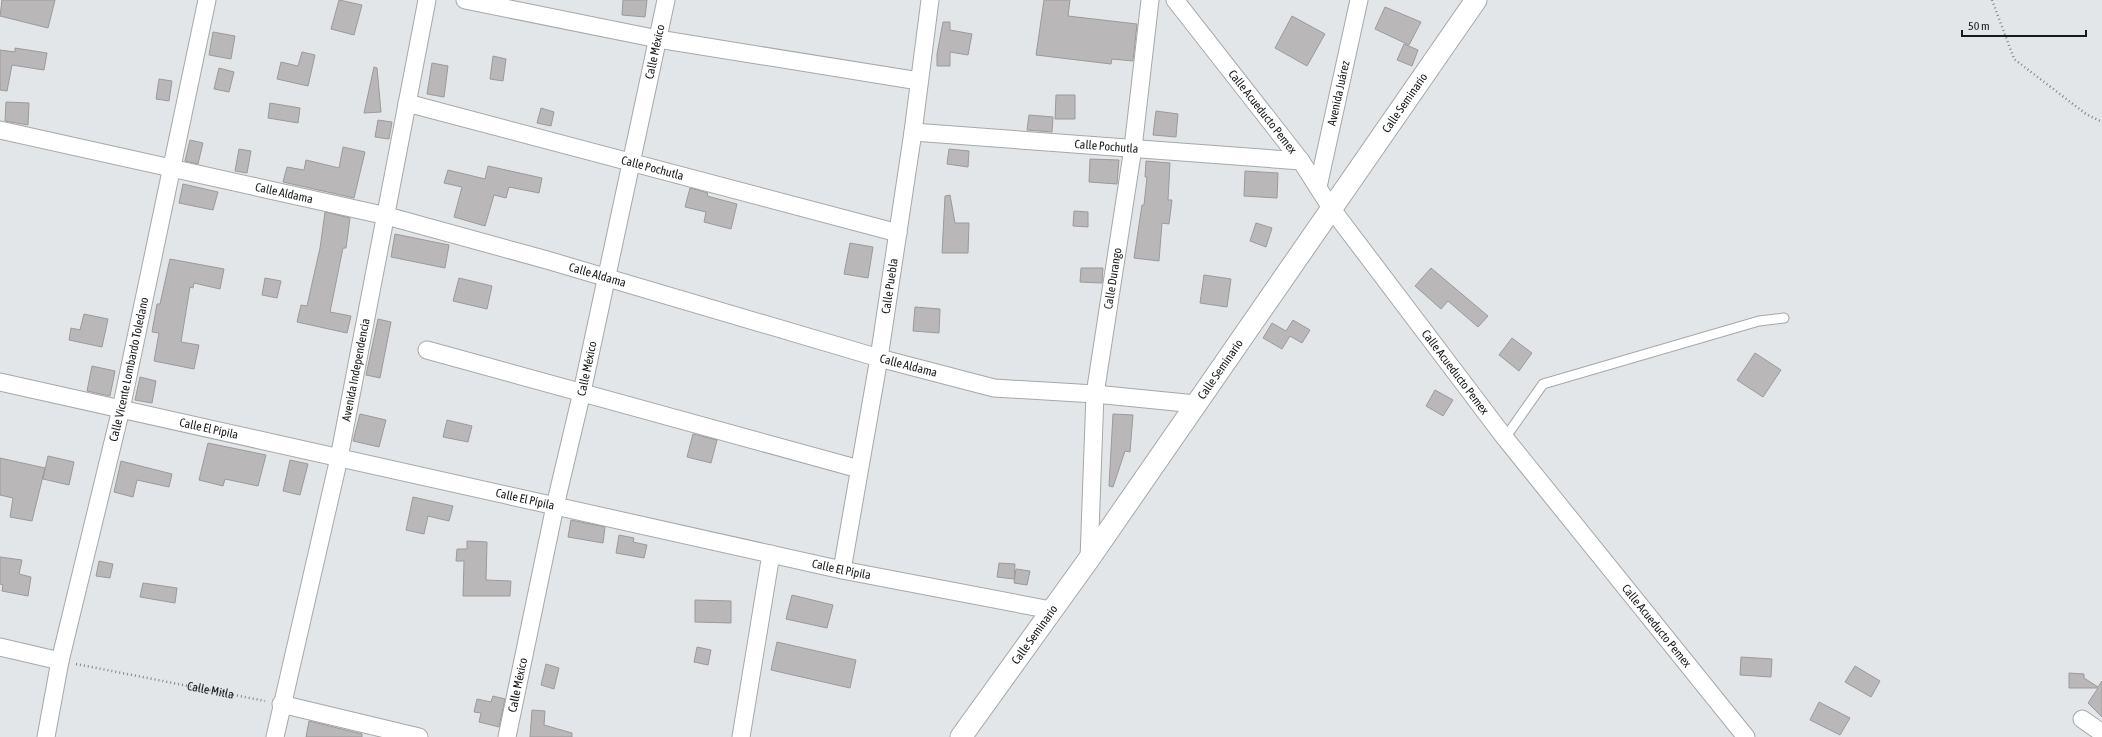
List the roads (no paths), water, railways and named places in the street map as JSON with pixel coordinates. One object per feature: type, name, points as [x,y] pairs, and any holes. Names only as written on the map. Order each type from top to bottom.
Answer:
[{"type":"street","name":"Calle Vicente Lombardo Toledano","points":[[46,737],[60,661],[121,409],[207,0]]},
{"type":"street","name":"Avenida Independencia","points":[[275,737],[281,704],[339,458],[427,0]]},
{"type":"street","points":[[465,0],[658,39],[919,81]]},
{"type":"street","name":"Calle México","points":[[507,737],[555,506],[582,392],[666,0]]},
{"type":"street","name":"Calle Puebla","points":[[842,570],[879,358],[913,132],[930,0]]},
{"type":"street","name":"Calle Durango","points":[[1089,559],[1095,394],[1133,148],[1150,0]]},
{"type":"street","name":"Calle Acueducto Pemex","points":[[1175,0],[1301,161],[1331,208],[1505,438],[1746,737]]},
{"type":"street","name":"Avenida Juárez","points":[[1318,187],[1359,0]]},
{"type":"street","name":"Calle Seminario","points":[[961,737],[1089,559],[1476,0]]},
{"type":"street","name":"Calle Pochutla","points":[[407,103],[898,233]]},
{"type":"street","name":"Calle Aldama","points":[[0,130],[386,216],[606,278],[879,358],[994,388],[1095,394],[1196,404]]},
{"type":"street","name":"Calle Pochutla","points":[[913,132],[1301,161]]},
{"type":"street","points":[[427,350],[859,469]]},
{"type":"street","name":"Calle El Pípila","points":[[0,382],[842,570],[1051,610]]},
{"type":"street","points":[[741,737],[772,554]]},
{"type":"street","points":[[0,647],[60,661]]},
{"type":"street","points":[[281,704],[419,737]]},
{"type":"street","points":[[2082,719],[2102,733]]},
{"type":"lane","points":[[1505,438],[1543,384],[1759,321],[1784,318]]}]
